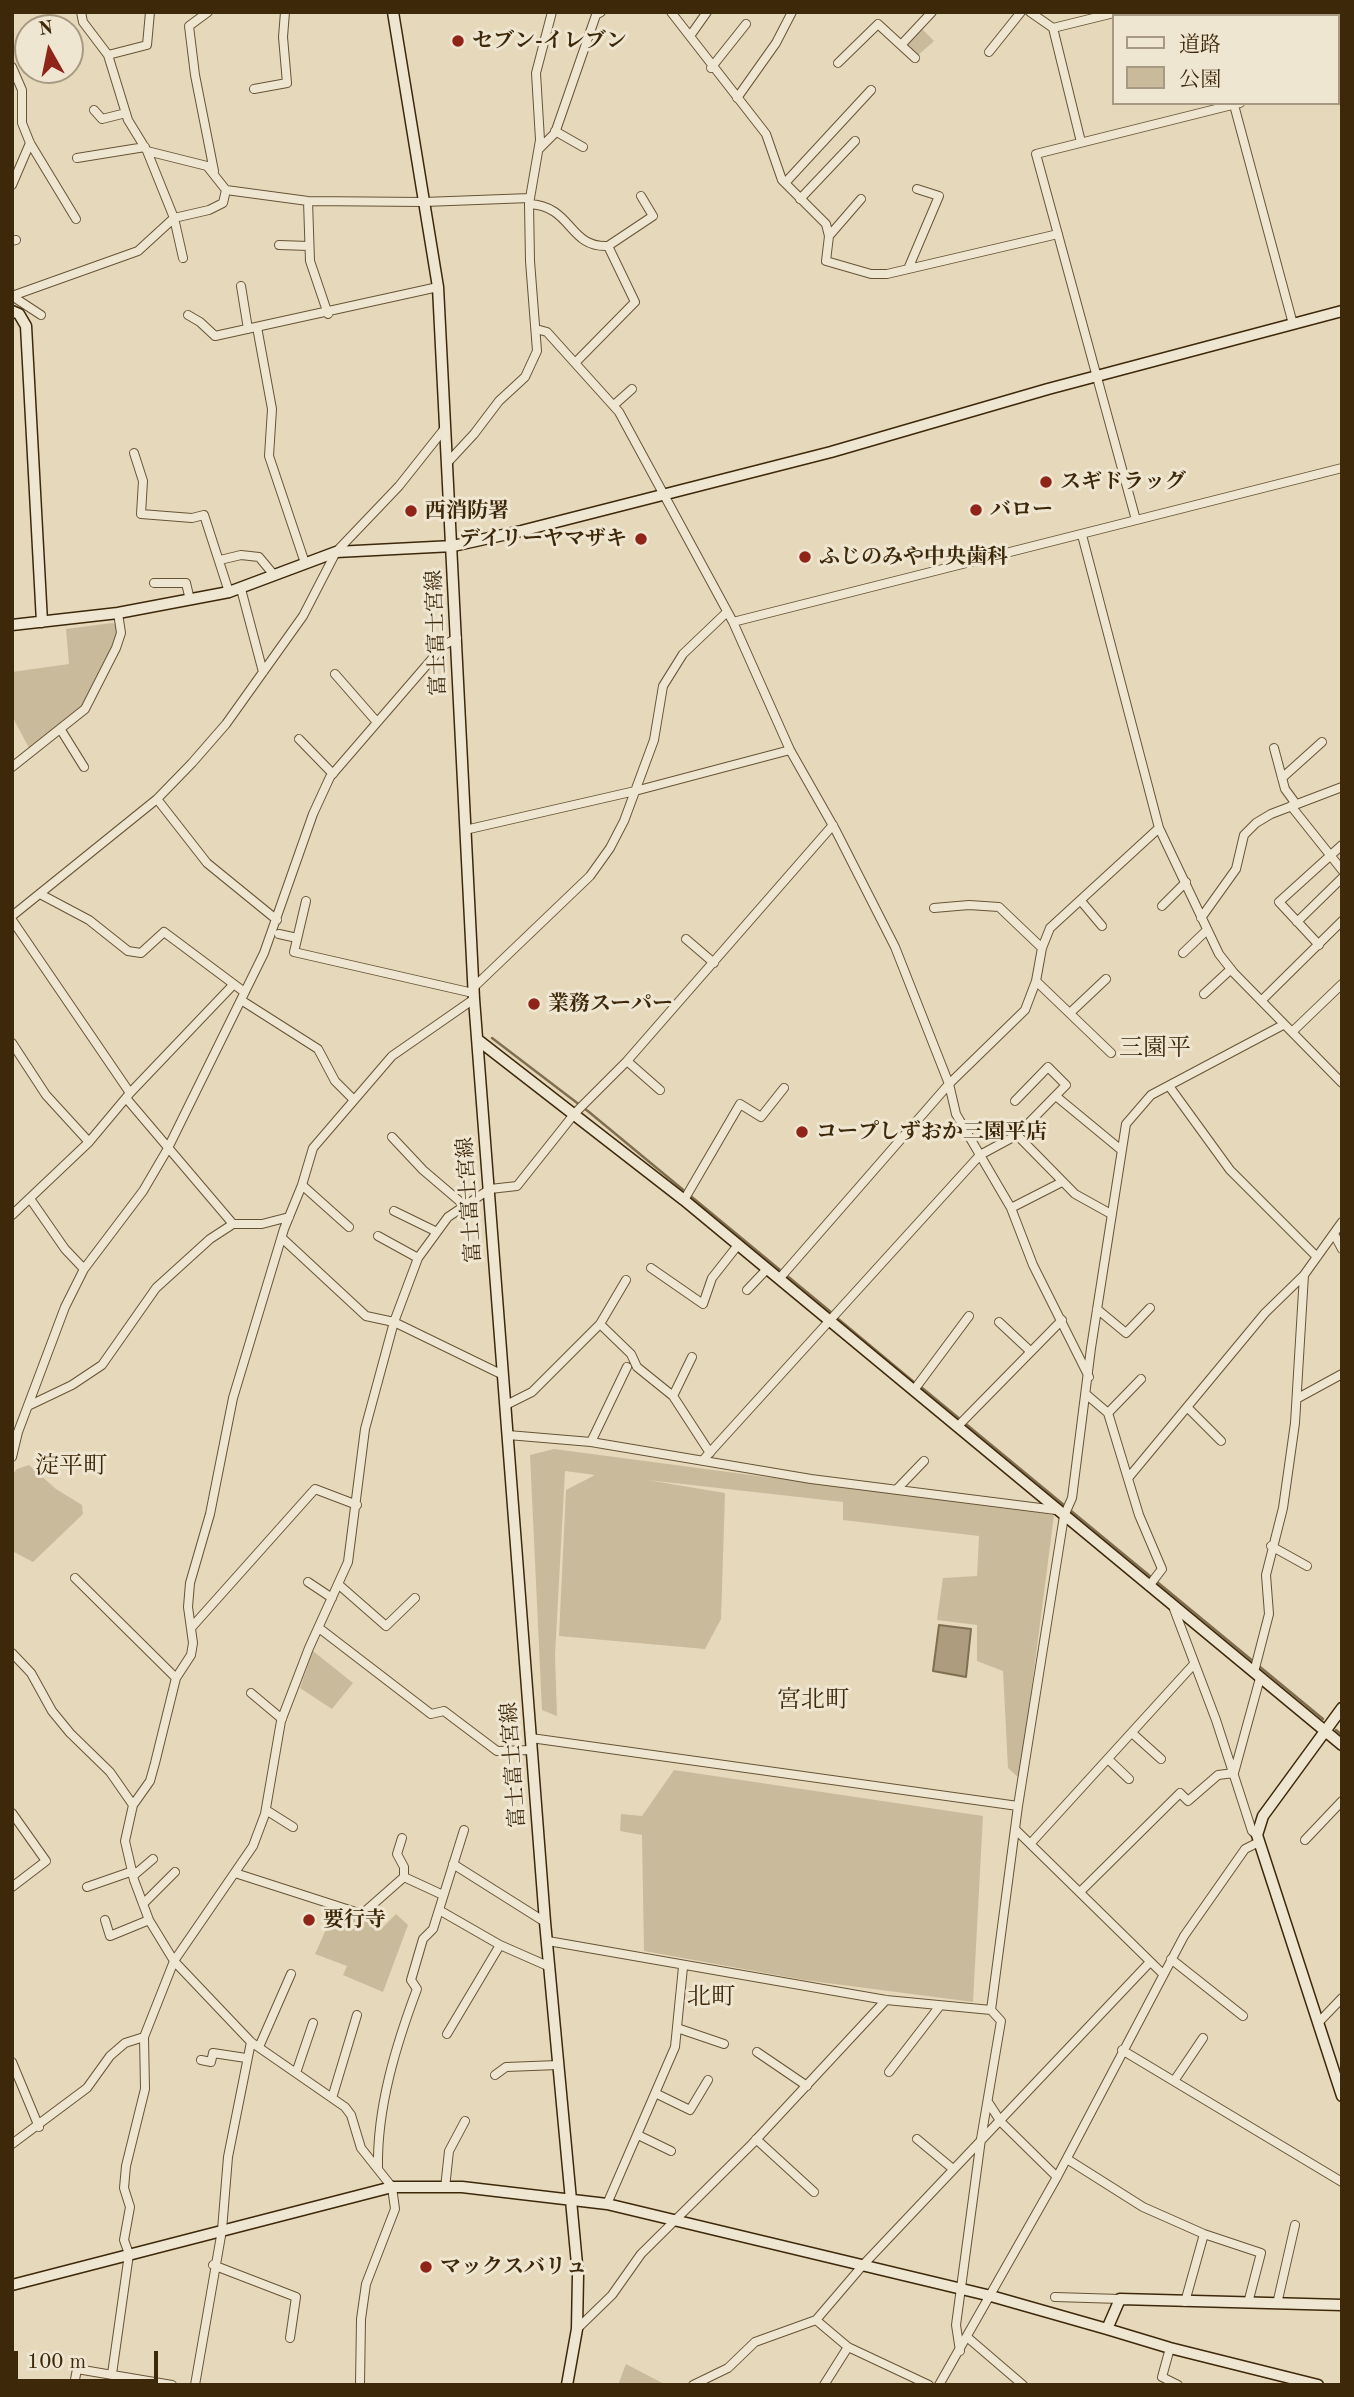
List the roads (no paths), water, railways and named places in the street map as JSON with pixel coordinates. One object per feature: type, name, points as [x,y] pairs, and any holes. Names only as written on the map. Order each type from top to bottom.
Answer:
[{"type":"street","points":[[80,12],[83,22],[108,55],[126,113],[146,149],[174,218],[183,258]]},
{"type":"street","points":[[108,55],[147,45],[150,12]]},
{"type":"street","points":[[208,12],[189,26],[195,75],[214,171]]},
{"type":"street","points":[[254,89],[287,83],[283,37],[285,12]]},
{"type":"street","name":"富士富士宮線","points":[[393,12],[438,287],[453,546],[473,993],[545,1922],[578,2275],[577,2329],[567,2385]]},
{"type":"street","points":[[448,462],[499,401],[524,377],[537,351],[530,261],[530,201],[539,149],[536,73],[552,12]]},
{"type":"street","points":[[539,149],[555,131],[599,14],[586,12]]},
{"type":"street","points":[[671,12],[711,68],[766,134],[785,183],[826,224],[829,236],[826,261],[871,274],[908,269],[1058,234]]},
{"type":"street","points":[[690,36],[707,12]]},
{"type":"street","points":[[737,98],[776,43],[792,12]]},
{"type":"street","points":[[902,44],[932,12]]},
{"type":"street","points":[[989,52],[1021,12]]},
{"type":"street","points":[[1030,12],[1053,28],[1080,142]]},
{"type":"street","points":[[1053,28],[1114,13]]},
{"type":"street","points":[[711,68],[746,24]]},
{"type":"street","points":[[838,64],[878,24],[915,58]]},
{"type":"street","points":[[12,66],[22,90],[23,123],[30,143],[76,219]]},
{"type":"street","points":[[785,183],[871,90]]},
{"type":"street","points":[[1136,520],[1037,154],[1233,105]]},
{"type":"street","points":[[1237,105],[1293,324]]},
{"type":"street","points":[[94,110],[102,119],[126,113]]},
{"type":"street","points":[[555,131],[583,147]]},
{"type":"street","points":[[800,199],[855,141]]},
{"type":"street","points":[[12,186],[30,143]]},
{"type":"street","points":[[41,315],[12,296],[138,251],[174,218],[209,211],[223,203],[226,190],[208,166],[146,149],[77,158]]},
{"type":"street","points":[[908,269],[940,192],[917,189]]},
{"type":"street","points":[[226,190],[308,201],[530,201],[547,205],[587,244],[608,246],[653,216],[641,195]]},
{"type":"street","points":[[829,236],[861,199]]},
{"type":"street","points":[[308,201],[310,261],[328,314]]},
{"type":"street","points":[[279,245],[309,246]]},
{"type":"street","points":[[576,362],[635,302],[608,246]]},
{"type":"street","points":[[241,286],[272,409],[269,456],[305,563]]},
{"type":"street","points":[[188,316],[200,322],[215,336],[328,314],[438,287]]},
{"type":"street","points":[[12,311],[19,314],[26,326],[42,622]]},
{"type":"street","points":[[12,625],[118,613],[229,592],[336,552],[453,546],[663,496],[1342,311]]},
{"type":"street","points":[[536,329],[547,332],[576,362],[614,405],[637,440],[663,496],[733,622],[790,750],[833,825],[895,947],[949,1084],[956,1114],[1011,1208],[1033,1265],[1089,1377]]},
{"type":"street","points":[[614,405],[632,389]]},
{"type":"street","points":[[233,1224],[167,1150],[12,918],[157,799],[226,724],[303,616],[336,552],[400,486],[445,428]]},
{"type":"street","points":[[134,453],[143,481],[141,514],[192,518],[204,515],[229,592]]},
{"type":"street","points":[[733,622],[1342,468]]},
{"type":"street","points":[[1082,535],[1158,828],[1219,954],[1283,1025],[1342,1083]]},
{"type":"street","points":[[220,560],[241,555],[258,557],[274,575]]},
{"type":"street","points":[[154,583],[186,583],[190,600]]},
{"type":"street","points":[[241,589],[263,672]]},
{"type":"street","points":[[360,2385],[361,2319],[366,2284],[395,2210],[392,2187],[361,2148],[351,2115],[332,2098],[255,2044],[174,1961],[149,1920],[125,1841],[133,1805],[150,1781],[176,1678],[191,1655],[190,1583],[210,1514],[233,1398],[313,1148],[392,1056],[473,993],[590,876],[610,848],[635,791],[654,740],[663,685],[672,667],[727,612]]},
{"type":"street","points":[[12,767],[85,709],[116,648],[121,633],[118,613]]},
{"type":"street","points":[[12,1457],[65,1307],[84,1269],[143,1191],[167,1150],[277,920],[313,814],[333,774],[444,645],[457,638]]},
{"type":"street","points":[[335,674],[376,721]]},
{"type":"street","points":[[61,730],[85,766]]},
{"type":"street","points":[[299,739],[333,774]]},
{"type":"street","points":[[1282,778],[1322,742]]},
{"type":"street","points":[[1275,748],[1282,778],[1294,805],[1342,870]]},
{"type":"street","points":[[466,830],[635,791],[790,750]]},
{"type":"street","points":[[1201,918],[1236,869],[1244,835],[1271,814],[1342,787]]},
{"type":"street","points":[[157,799],[207,863],[277,920]]},
{"type":"street","points":[[112,2375],[129,2254],[124,2240],[130,2207],[124,2188],[125,2178],[145,2089],[144,2037],[174,1961],[253,1846],[265,1810],[282,1719],[348,1562],[365,1429],[394,1322],[418,1258],[448,1217],[464,1205],[490,1189],[517,1186],[579,1109],[627,1061],[833,825]]},
{"type":"street","points":[[782,1276],[949,1084],[1024,1010],[1037,981],[1042,948],[1051,928],[1158,828]]},
{"type":"street","points":[[1319,945],[1279,902],[1342,845]]},
{"type":"street","points":[[1297,922],[1342,878]]},
{"type":"street","points":[[1162,906],[1185,882]]},
{"type":"street","points":[[40,894],[89,920],[128,951],[141,953],[163,932],[233,985],[242,995],[318,1049],[335,1081],[354,1099]]},
{"type":"street","points":[[306,901],[293,952],[473,993]]},
{"type":"street","points":[[1081,901],[1102,926]]},
{"type":"street","points":[[934,908],[969,905],[999,907],[1042,948]]},
{"type":"street","points":[[1262,1000],[1342,921]]},
{"type":"street","points":[[1183,953],[1207,930]]},
{"type":"street","points":[[279,934],[297,938]]},
{"type":"street","points":[[686,939],[714,963]]},
{"type":"street","points":[[1204,994],[1231,969]]},
{"type":"street","points":[[1071,1012],[1106,979]]},
{"type":"street","points":[[1037,981],[1111,1053]]},
{"type":"street","points":[[1292,1032],[1342,984]]},
{"type":"street","points":[[12,1216],[89,1142],[128,1095],[233,985]]},
{"type":"street","points":[[991,2010],[1018,1806],[1064,1511],[1087,1395],[1120,1149],[1126,1124],[1152,1095],[1283,1025]]},
{"type":"street","points":[[478,1040],[579,1109],[686,1196],[766,1269],[782,1276],[917,1387],[1152,1582],[1174,1609],[1257,1670],[1342,1745]]},
{"type":"street","points":[[12,1043],[46,1095],[89,1142]]},
{"type":"street","points":[[627,1061],[660,1090]]},
{"type":"street","points":[[703,1460],[980,1155],[1017,1135],[1066,1085],[1048,1067],[1015,1101]]},
{"type":"street","points":[[1169,1086],[1230,1170],[1317,1257]]},
{"type":"street","points":[[686,1196],[740,1104],[761,1117],[785,1088]]},
{"type":"street","points":[[1057,1097],[1120,1149]]},
{"type":"street","points":[[1017,1135],[1074,1194],[1111,1214]]},
{"type":"street","points":[[392,1137],[464,1205]]},
{"type":"street","points":[[1011,1208],[1062,1182]]},
{"type":"street","points":[[302,1185],[349,1227]]},
{"type":"street","points":[[31,1200],[65,1249],[84,1269]]},
{"type":"street","points":[[394,1211],[437,1232]]},
{"type":"street","points":[[28,1406],[72,1385],[102,1365],[156,1288],[210,1240],[233,1224],[262,1224],[289,1217]]},
{"type":"street","points":[[1129,1476],[1265,1313],[1304,1275],[1342,1222]]},
{"type":"street","points":[[1334,1234],[1342,1249]]},
{"type":"street","points":[[378,1236],[418,1258]]},
{"type":"street","points":[[283,1239],[366,1316],[394,1322],[503,1374]]},
{"type":"street","points":[[651,1268],[703,1304],[712,1278],[738,1245]]},
{"type":"street","points":[[747,1290],[766,1269]]},
{"type":"street","points":[[1234,1773],[1269,1614],[1266,1576],[1271,1546],[1283,1508],[1298,1398],[1304,1275]]},
{"type":"street","points":[[506,1405],[532,1392],[600,1324],[626,1280]]},
{"type":"street","points":[[1097,1310],[1126,1332],[1150,1308]]},
{"type":"street","points":[[917,1387],[969,1316]]},
{"type":"street","points":[[960,1423],[1062,1320]]},
{"type":"street","points":[[999,1322],[1030,1350]]},
{"type":"street","points":[[600,1324],[631,1354],[637,1367],[673,1396],[710,1453]]},
{"type":"street","points":[[673,1396],[692,1357]]},
{"type":"street","points":[[591,1442],[627,1367]]},
{"type":"street","points":[[1298,1398],[1342,1374]]},
{"type":"street","points":[[1108,1413],[1141,1379]]},
{"type":"street","points":[[1087,1395],[1108,1413],[1139,1515],[1162,1569],[1152,1582]]},
{"type":"street","points":[[1187,1408],[1221,1441]]},
{"type":"street","points":[[508,1435],[591,1442],[811,1479],[1064,1511]]},
{"type":"street","points":[[898,1488],[924,1461]]},
{"type":"street","points":[[191,1628],[315,1489],[357,1505]]},
{"type":"street","points":[[1271,1546],[1307,1566]]},
{"type":"street","points":[[75,1578],[176,1678]]},
{"type":"street","points":[[308,1582],[332,1598]]},
{"type":"street","points":[[338,1584],[386,1626],[415,1598]]},
{"type":"street","points":[[1174,1609],[1234,1773],[1252,1831],[1258,1838],[1342,2095]]},
{"type":"street","points":[[318,1628],[431,1714],[444,1712],[497,1751],[532,1750]]},
{"type":"street","points":[[12,1653],[31,1673],[52,1711],[70,1733],[110,1772],[133,1805]]},
{"type":"street","points":[[1031,1843],[1194,1664]]},
{"type":"street","points":[[251,1693],[282,1719]]},
{"type":"street","points":[[939,2385],[1068,2158],[1171,1959],[1245,1849],[1258,1838],[1263,1816],[1340,1713]]},
{"type":"street","points":[[1132,1733],[1161,1759]]},
{"type":"street","points":[[531,1738],[1018,1806]]},
{"type":"street","points":[[1109,1760],[1129,1779]]},
{"type":"street","points":[[1081,1891],[1180,1793],[1188,1801],[1218,1775],[1234,1773]]},
{"type":"street","points":[[1305,1840],[1342,1801]]},
{"type":"street","points":[[265,1810],[293,1828]]},
{"type":"street","points":[[12,1813],[46,1861],[12,1886]]},
{"type":"street","points":[[378,2167],[377,2144],[395,2045],[417,1989],[411,1980],[423,1939],[433,1929],[464,1830]]},
{"type":"street","points":[[1016,1830],[1163,1974]]},
{"type":"street","points":[[235,1873],[362,1914],[404,1877],[404,1867],[397,1854],[402,1839]]},
{"type":"street","points":[[87,1888],[133,1873],[153,1859]]},
{"type":"street","points":[[453,1864],[545,1922]]},
{"type":"street","points":[[143,1904],[175,1872]]},
{"type":"street","points":[[404,1877],[443,1895]]},
{"type":"street","points":[[439,1910],[500,1945],[550,1967]]},
{"type":"street","points":[[105,1920],[110,1936],[149,1920]]},
{"type":"street","points":[[548,1941],[683,1967],[886,2000],[991,2010],[1001,2021],[981,2139],[956,2325],[960,2351]]},
{"type":"street","points":[[447,2034],[500,1945]]},
{"type":"street","points":[[1171,1959],[1243,2016]]},
{"type":"street","points":[[692,2385],[728,2368],[755,2342],[816,2320],[863,2265],[1150,1962]]},
{"type":"street","points":[[607,2204],[674,2047],[683,1967]]},
{"type":"street","points":[[195,2385],[213,2265],[222,2230],[228,2157],[246,2058],[291,1974]]},
{"type":"street","points":[[1318,2023],[1342,1998]]},
{"type":"street","points":[[577,2329],[612,2295],[641,2254],[756,2139],[886,2000]]},
{"type":"street","points":[[889,2072],[939,2007]]},
{"type":"street","points":[[332,2098],[357,2015]]},
{"type":"street","points":[[296,2073],[313,2023]]},
{"type":"street","points":[[677,2028],[724,2044]]},
{"type":"street","points":[[12,2144],[39,2127],[87,2088],[110,2056],[125,2043],[144,2037]]},
{"type":"street","points":[[1174,2081],[1203,2038]]},
{"type":"street","points":[[1122,2050],[1342,2182]]},
{"type":"street","points":[[757,2052],[807,2086]]},
{"type":"street","points":[[201,2060],[211,2062],[213,2053],[246,2058]]},
{"type":"street","points":[[12,2063],[39,2127]]},
{"type":"street","points":[[495,2075],[506,2067],[558,2065]]},
{"type":"street","points":[[655,2094],[690,2110],[708,2080]]},
{"type":"street","points":[[988,2102],[1001,2122],[1057,2177]]},
{"type":"street","points":[[445,2188],[449,2151],[465,2121]]},
{"type":"street","points":[[638,2135],[671,2151]]},
{"type":"street","points":[[756,2139],[814,2192]]},
{"type":"street","points":[[917,2139],[953,2169]]},
{"type":"street","points":[[1068,2158],[1143,2207],[1204,2234],[1261,2253],[1248,2303]]},
{"type":"street","points":[[12,2285],[392,2187],[445,2188],[607,2204],[990,2296],[1170,2348],[1318,2385]]},
{"type":"street","points":[[1277,2304],[1295,2225]]},
{"type":"street","points":[[1185,2302],[1204,2234]]},
{"type":"street","points":[[213,2265],[296,2297],[290,2338]]},
{"type":"street","points":[[1055,2297],[1342,2305]]},
{"type":"street","points":[[1107,2329],[1120,2299]]},
{"type":"street","points":[[816,2320],[848,2347],[929,2385]]},
{"type":"street","points":[[967,2337],[1023,2385]]},
{"type":"street","points":[[824,2385],[848,2347]]},
{"type":"street","points":[[1170,2348],[1162,2377],[1178,2385]]},
{"type":"street","points":[[74,2385],[77,2369],[172,2385]]},
{"type":"street","points":[[12,2385],[44,2385]]},
{"type":"waterway","points":[[492,1038],[589,1112],[832,1313]]},
{"type":"waterway","points":[[837,1318],[915,1383]]},
{"type":"waterway","points":[[921,1387],[1323,1719]]},
{"type":"waterway","points":[[1336,1730],[1342,1735]]},
{"type":"place","name":"セブン-イレブン","points":[[458,41]]},
{"type":"place","name":"スギドラッグ","points":[[1046,482]]},
{"type":"place","name":"バロー","points":[[976,510]]},
{"type":"place","name":"西消防署","points":[[411,511]]},
{"type":"place","name":"デイリーヤマザキ","points":[[641,539]]},
{"type":"place","name":"ふじのみや中央歯科","points":[[805,557]]},
{"type":"place","name":"業務スーパー","points":[[534,1004]]},
{"type":"place","name":"コープしずおか三園平店","points":[[802,1132]]},
{"type":"place","name":"要行寺","points":[[309,1920]]},
{"type":"place","name":"マックスバリュ","points":[[426,2267]]},
{"type":"district","name":"三園平","points":[[1155,1049]]},
{"type":"district","name":"淀平町","points":[[71,1467]]},
{"type":"district","name":"宮北町","points":[[813,1701]]},
{"type":"district","name":"北町","points":[[711,1998]]}]
